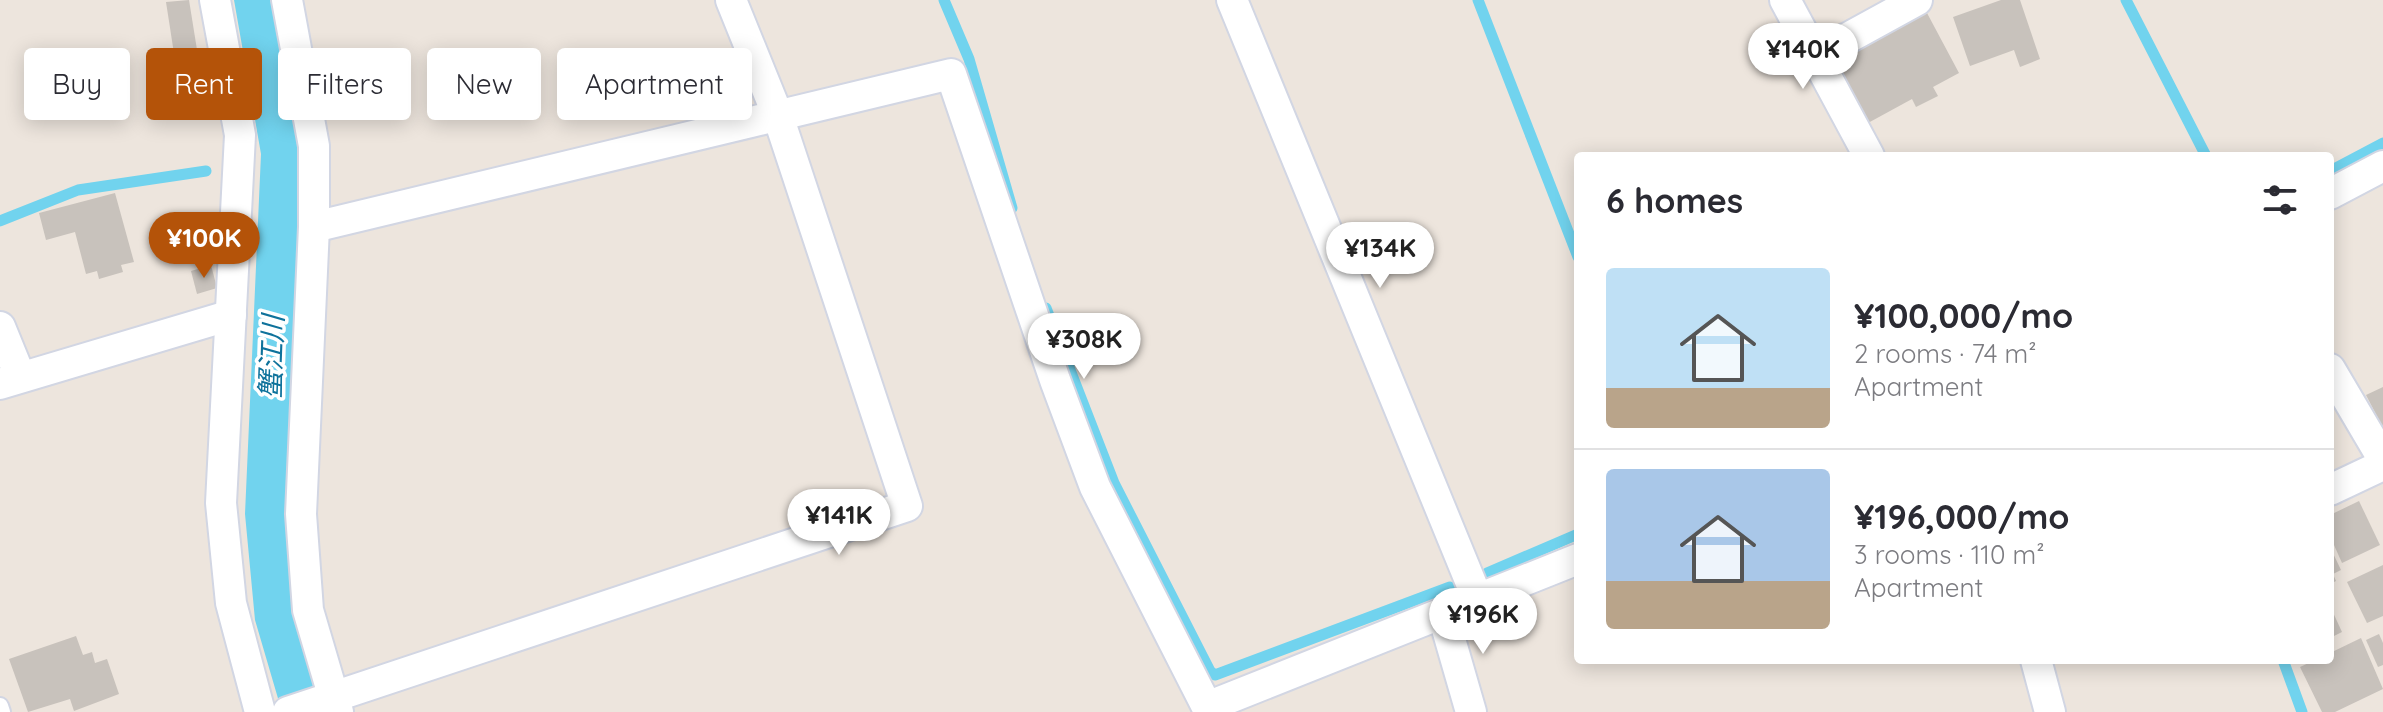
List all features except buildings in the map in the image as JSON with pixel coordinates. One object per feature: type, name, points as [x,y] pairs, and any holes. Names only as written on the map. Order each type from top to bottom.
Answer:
[{"type":"street","points":[[215,0],[240,135],[221,503],[231,603],[260,712]]},
{"type":"street","points":[[287,0],[314,146],[314,227],[301,514],[308,610],[333,703]]},
{"type":"street","points":[[288,712],[333,703],[907,506],[778,116],[731,0]]},
{"type":"street","points":[[1232,0],[1478,600]]},
{"type":"street","points":[[1785,0],[1867,152]]},
{"type":"street","points":[[1815,56],[1917,0]]},
{"type":"street","points":[[314,227],[951,74],[1055,380],[1095,487],[1205,710],[1574,561]]},
{"type":"street","points":[[2334,192],[2383,166]]},
{"type":"street","points":[[0,327],[10,380],[231,315]]},
{"type":"street","points":[[2334,376],[2382,466],[2334,488]]},
{"type":"street","points":[[1443,615],[1471,712]]},
{"type":"street","points":[[2037,664],[2050,712]]},
{"type":"lane","points":[[0,706],[2,712]]},
{"type":"water","name":"蟹江川","points":[[234,0],[273,0],[281,48],[278,48],[278,120],[293,120],[298,147],[299,227],[290,514],[326,712],[282,712],[255,620],[245,514],[261,154],[255,120],[262,120],[262,48],[242,48]]},
{"type":"waterway","points":[[944,0],[969,59],[1012,208]]},
{"type":"waterway","points":[[1478,0],[1574,247]]},
{"type":"waterway","points":[[2126,0],[2204,152]]},
{"type":"waterway","points":[[2334,169],[2383,143]]},
{"type":"waterway","points":[[0,221],[78,190],[206,171]]},
{"type":"waterway","points":[[1046,308],[1114,483],[1210,671],[1215,675],[1450,587]]},
{"type":"waterway","points":[[1487,573],[1574,536]]},
{"type":"waterway","points":[[2284,664],[2302,712]]}]
